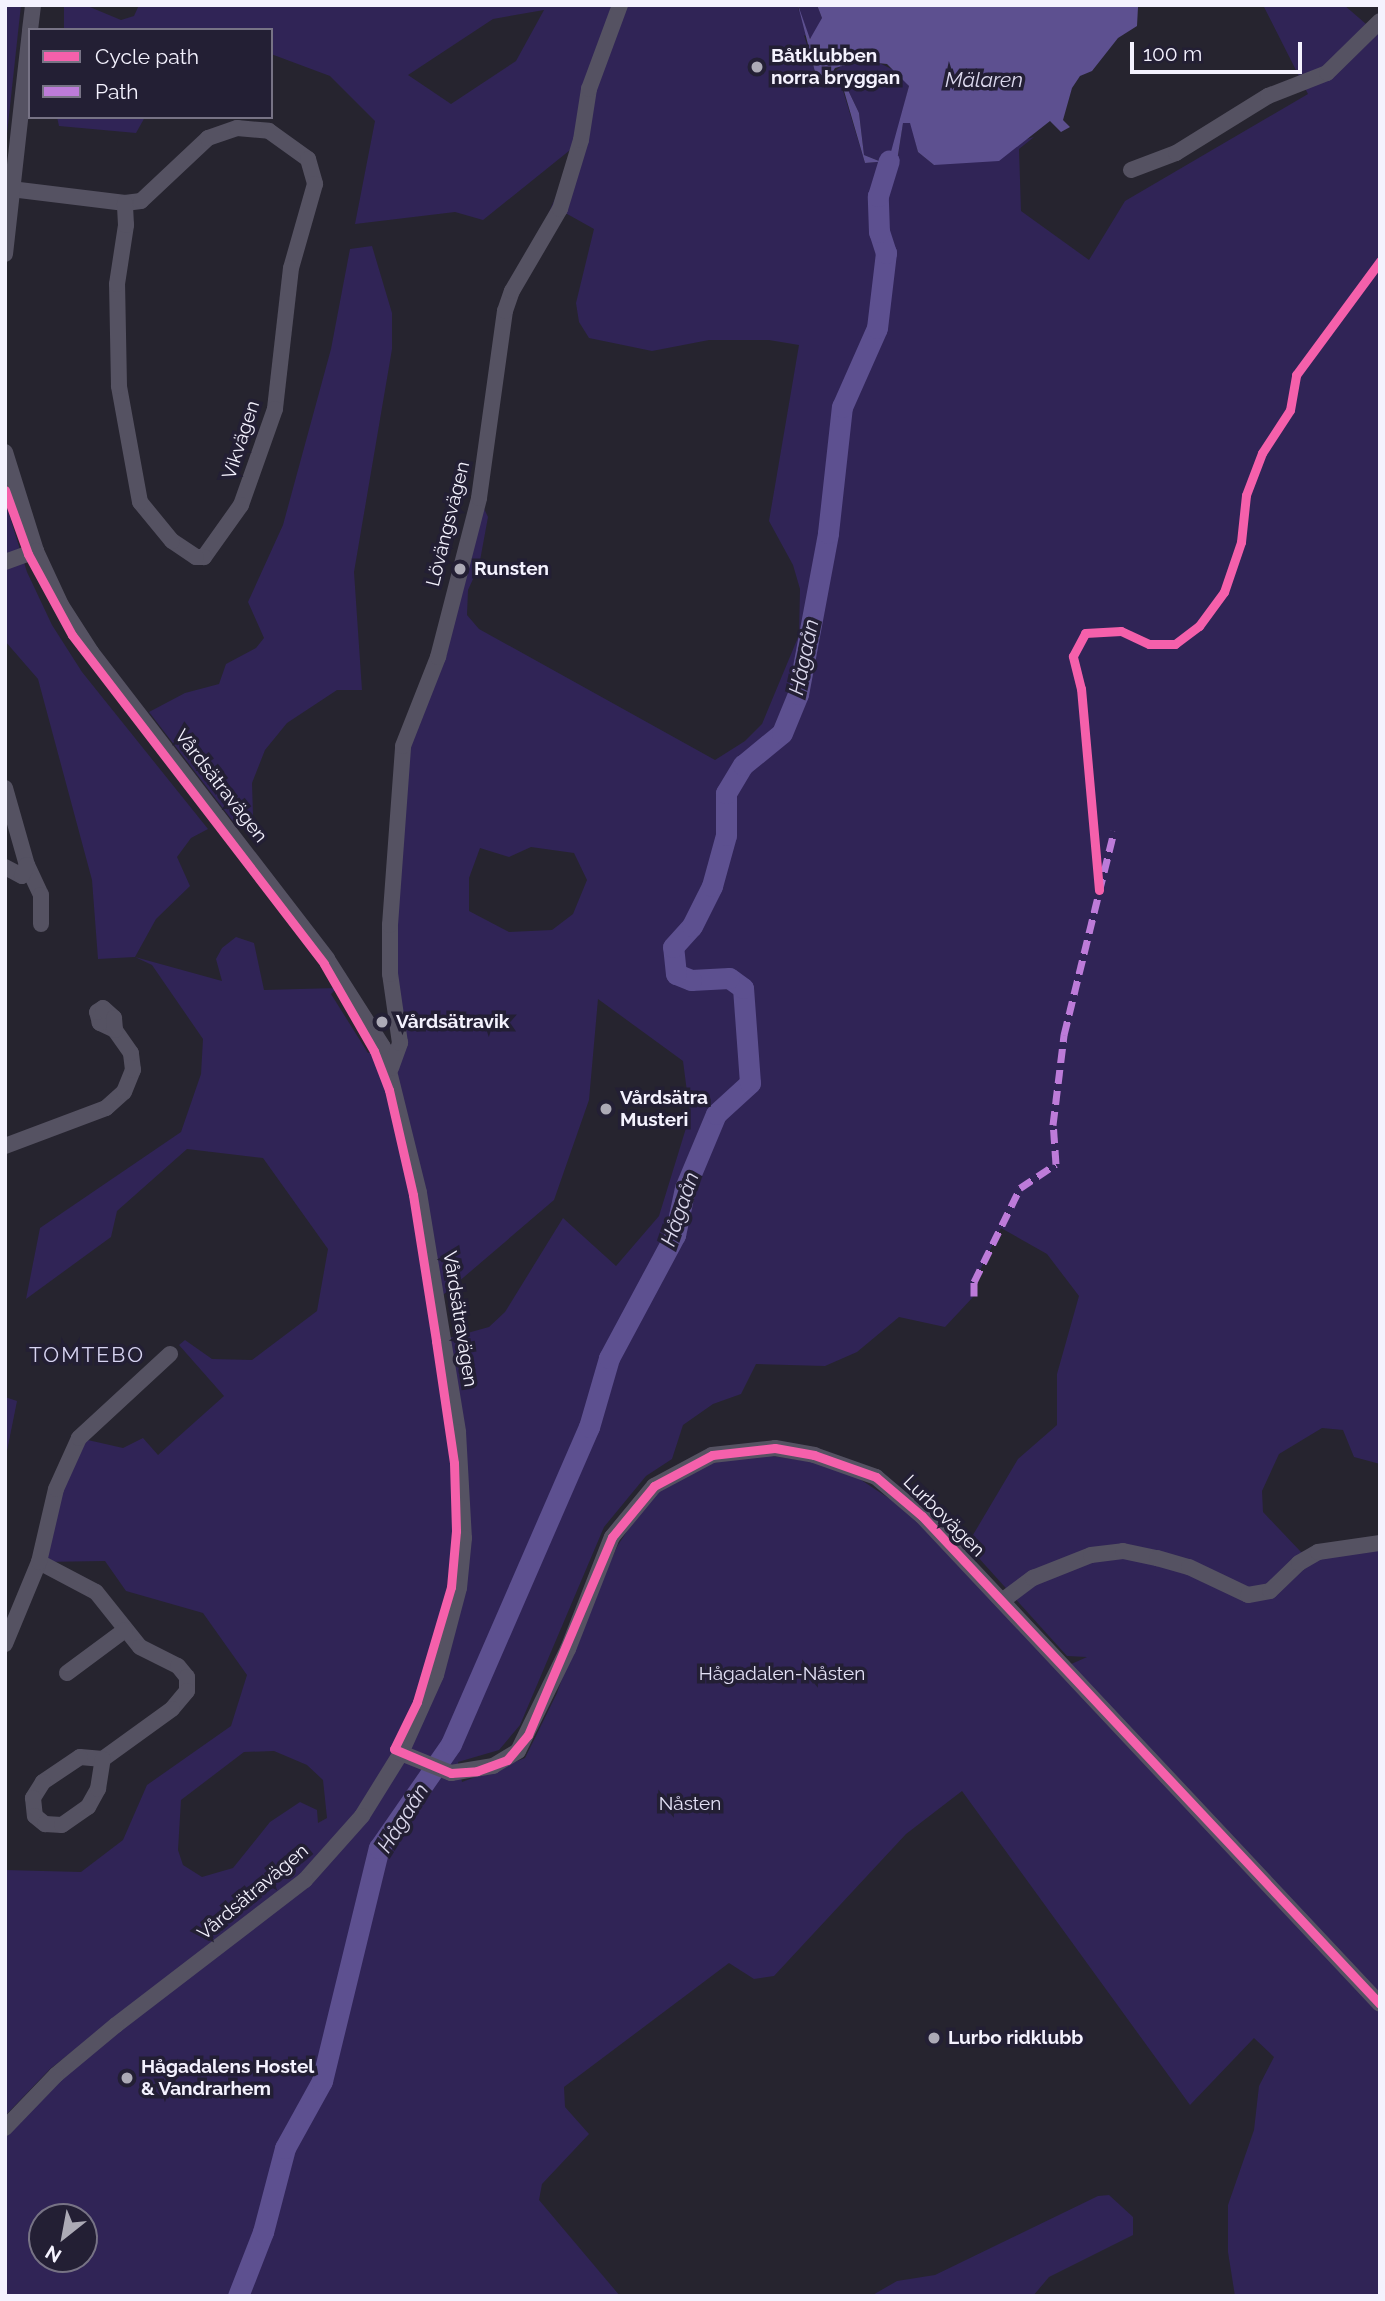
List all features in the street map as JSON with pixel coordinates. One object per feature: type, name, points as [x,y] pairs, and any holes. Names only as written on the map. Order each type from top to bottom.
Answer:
[{"type":"street","points":[[30,28],[33,5]]},
{"type":"street","name":"Lövängsvägen","points":[[391,1069],[400,1043],[390,974],[390,925],[403,746],[438,657],[479,498],[505,311],[512,291],[560,209],[581,140],[589,89],[620,5]]},
{"type":"street","points":[[1131,170],[1176,153],[1268,96],[1327,73],[1380,21]]},
{"type":"street","points":[[5,254],[28,49]]},
{"type":"street","name":"Vikvägen","points":[[237,128],[269,131],[290,142],[308,159],[314,174],[291,268],[275,409],[241,505],[204,557],[195,557],[172,541],[140,502],[119,386],[117,284],[126,225],[125,203],[141,201],[164,183],[208,138],[237,128]]},
{"type":"street","points":[[12,189],[125,203]]},
{"type":"street","name":"Vårdsätravägen","points":[[5,452],[36,551],[61,605],[91,652],[327,959],[383,1047],[391,1069],[419,1193],[458,1432],[464,1538],[459,1588],[436,1675],[401,1753],[362,1816],[305,1880],[116,2025],[56,2076],[5,2127]]},
{"type":"street","points":[[5,562],[36,551]]},
{"type":"street","points":[[5,788],[27,865],[41,895],[41,924]]},
{"type":"street","points":[[5,867],[22,876],[27,865]]},
{"type":"street","points":[[5,1146],[106,1108],[124,1092],[133,1070],[131,1053],[115,1030]]},
{"type":"street","points":[[5,1644],[12,1612],[39,1562],[56,1489],[79,1438],[170,1354]]},
{"type":"street","name":"Lurbovägen","points":[[401,1753],[422,1764],[451,1773],[493,1766],[518,1751],[568,1650],[612,1537],[654,1486],[712,1455],[775,1448],[847,1464],[876,1477],[922,1516],[1380,2004]]},
{"type":"street","points":[[1002,1601],[1033,1578],[1091,1555],[1123,1551],[1157,1558],[1189,1567],[1248,1595],[1270,1591],[1299,1563],[1318,1552],[1380,1543]]},
{"type":"street","points":[[39,1562],[103,1597],[125,1630],[148,1654],[169,1661],[184,1672],[187,1691],[172,1709],[103,1759],[80,1757],[43,1782],[33,1798],[35,1816],[45,1824],[62,1825],[88,1807],[98,1789],[103,1759]]},
{"type":"street","points":[[67,1673],[125,1630]]},
{"type":"green space","points":[[6,5],[21,5],[5,152],[5,9]]},
{"type":"green space","points":[[85,5],[121,20],[134,16],[139,5],[798,5],[799,12],[799,5],[817,5],[822,18],[819,28],[813,39],[804,35],[815,72],[841,84],[865,163],[889,161],[898,156],[903,122],[911,123],[918,152],[934,165],[1034,137],[1019,149],[1021,211],[1089,260],[1125,201],[1308,94],[1263,5],[1344,5],[1380,36],[1380,1464],[1354,1457],[1343,1430],[1322,1428],[1279,1454],[1262,1491],[1263,1512],[1301,1552],[1380,1543],[1380,2296],[1235,2296],[1228,2252],[1228,2205],[1254,2130],[1259,2086],[1274,2057],[1254,2038],[1190,2105],[962,1791],[906,1834],[774,1976],[754,1979],[729,1963],[564,2087],[565,2107],[589,2134],[542,2184],[539,2200],[620,2296],[5,2296],[5,2137],[147,1993],[50,2069],[5,2116],[5,1870],[81,1872],[123,1840],[147,1785],[231,1726],[247,1675],[203,1613],[126,1591],[105,1561],[39,1562],[79,1438],[123,1448],[143,1438],[158,1455],[224,1396],[179,1345],[185,1340],[212,1359],[252,1360],[317,1311],[328,1249],[263,1158],[187,1149],[117,1211],[111,1237],[26,1299],[40,1228],[181,1132],[201,1074],[203,1039],[152,965],[135,957],[222,981],[216,959],[222,948],[236,937],[254,943],[264,990],[337,988],[331,994],[368,1053],[393,1045],[390,974],[403,746],[479,498],[488,517],[479,566],[468,590],[467,615],[479,629],[715,760],[745,741],[762,724],[799,635],[800,589],[793,565],[769,521],[799,345],[769,340],[709,340],[652,351],[589,338],[579,322],[576,303],[594,229],[560,210],[524,269],[580,142],[483,220],[455,212],[355,224],[375,121],[330,76],[273,55],[273,28],[64,28],[64,7]],"holes":[[[544,10],[516,61],[451,104],[408,75],[493,19]],[[531,847],[574,853],[587,880],[573,914],[552,930],[509,932],[469,911],[469,878],[480,848],[509,857]],[[598,999],[683,1061],[690,1115],[659,1216],[616,1266],[563,1218],[505,1312],[489,1327],[442,1340],[436,1301],[554,1200],[589,1100]],[[1001,1228],[1047,1254],[1079,1296],[1057,1374],[1057,1425],[1018,1459],[967,1545],[1067,1656],[1087,1657],[1058,1670],[905,1509],[840,1466],[758,1454],[694,1467],[656,1487],[618,1545],[582,1622],[557,1693],[525,1758],[462,1782],[458,1762],[499,1750],[520,1725],[604,1527],[646,1476],[672,1459],[683,1425],[713,1404],[741,1394],[756,1364],[825,1366],[857,1352],[899,1317],[945,1327],[974,1296],[974,1282]],[[274,1751],[307,1765],[323,1780],[327,1818],[318,1823],[317,1810],[300,1802],[270,1822],[233,1868],[202,1877],[183,1865],[178,1850],[181,1800],[244,1752]]]},
{"type":"green space","points":[[875,61],[900,73],[909,86],[890,158],[879,161],[864,155],[859,113],[848,90],[832,73],[843,65]]},
{"type":"green space","points":[[57,119],[144,119],[136,133],[59,126]]},
{"type":"green space","points":[[372,246],[392,313],[392,349],[354,572],[362,690],[337,690],[287,723],[265,750],[252,783],[253,815],[235,824],[149,712],[185,693],[219,684],[226,664],[256,648],[264,638],[248,602],[283,525],[331,349],[350,249]]},
{"type":"green space","points":[[5,501],[27,572],[52,625],[82,672],[208,829],[191,838],[177,857],[190,886],[156,919],[135,957],[98,959],[92,880],[38,679],[5,641]]},
{"type":"green space","points":[[5,1397],[17,1401],[5,1461]]},
{"type":"green space","points":[[1109,2195],[1133,2217],[1133,2235],[1049,2277],[1033,2296],[871,2296],[897,2281],[935,2275],[1098,2196]]},
{"type":"water","name":"Mälaren","points":[[798,5],[810,39],[822,18],[817,5],[1138,7],[1137,26],[1118,38],[1092,71],[1080,76],[1072,88],[1063,120],[1070,127],[1061,132],[1050,121],[999,161],[934,165],[918,152],[910,123],[903,123],[898,155],[889,161],[865,163],[842,84],[815,72]],"holes":[[[860,61],[887,64],[909,86],[889,159],[879,161],[864,155],[859,113],[848,90],[832,73],[835,68]]]},
{"type":"waterway","name":"Hågaån","points":[[238,2296],[263,2232],[285,2148],[322,2081],[379,1848],[451,1744],[589,1427],[609,1358],[675,1235],[685,1188],[716,1114],[750,1083],[743,988],[729,978],[691,980],[676,974],[673,947],[692,926],[712,886],[726,835],[726,793],[743,765],[782,733],[798,694],[828,533],[842,407],[877,328],[886,253],[879,232],[878,196],[889,161]]},
{"type":"marked path","points":[[974,1296],[974,1282],[1020,1188],[1056,1164],[1053,1125],[1064,1035],[1114,831]]},
{"type":"cycle path","points":[[1099,890],[1081,689],[1073,656],[1085,633],[1121,631],[1149,644],[1175,644],[1199,626],[1224,592],[1241,542],[1246,495],[1262,453],[1290,410],[1296,375],[1380,261]]},
{"type":"cycle path","points":[[5,490],[28,554],[72,635],[324,964],[374,1051],[389,1090],[413,1195],[436,1341],[454,1463],[456,1531],[451,1587],[417,1702],[394,1749],[451,1773],[477,1771],[507,1760],[528,1735],[612,1537],[654,1486],[712,1455],[775,1448],[814,1455],[876,1477],[922,1516],[1380,2004]]},
{"type":"place","name":"Båtklubben norra bryggan","points":[[757,67]]},
{"type":"place","name":"Runsten","points":[[460,569]]},
{"type":"place","name":"Vårdsätravik","points":[[382,1022]]},
{"type":"place","name":"Vårdsätra Musteri","points":[[606,1109]]},
{"type":"place","name":"Lurbo ridklubb","points":[[934,2038]]},
{"type":"place","name":"Hågadalens Hostel & Vandrarhem","points":[[127,2078]]},
{"type":"district","name":"TOMTEBO","points":[[87,1355]]},
{"type":"park label","name":"Hågadalen-Nåsten","points":[[782,1674]]},
{"type":"park label","name":"Nåsten","points":[[690,1804]]}]
